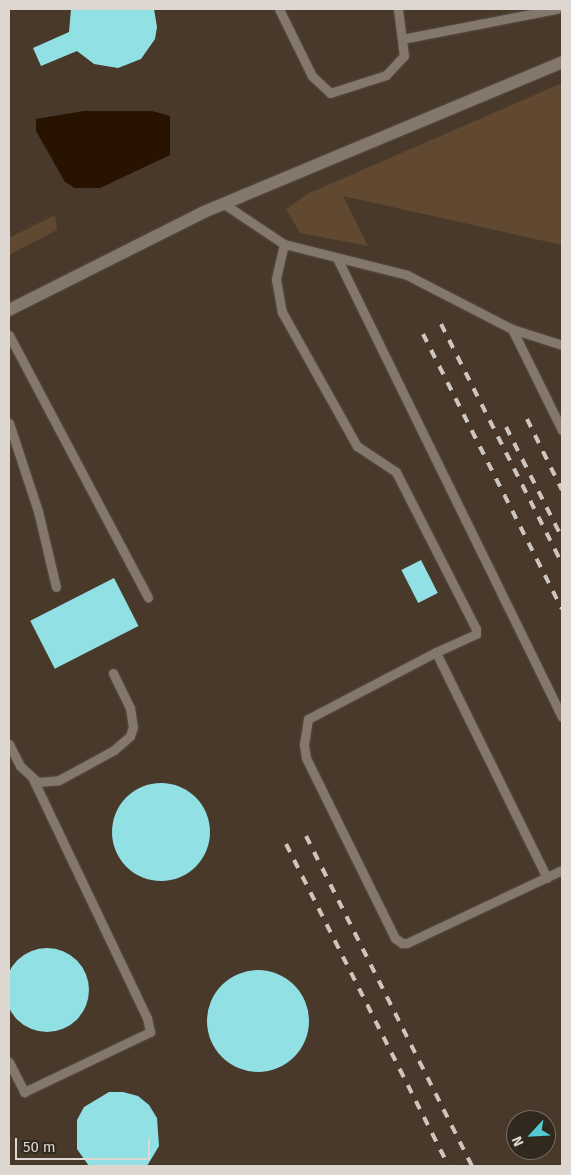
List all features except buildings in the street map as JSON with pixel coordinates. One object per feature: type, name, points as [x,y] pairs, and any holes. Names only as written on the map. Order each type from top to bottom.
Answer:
[{"type":"street","points":[[9,310],[224,204],[562,62]]},
{"type":"lane","points":[[279,9],[312,76],[330,93],[386,75],[404,56],[398,9]]},
{"type":"lane","points":[[402,39],[557,9]]},
{"type":"lane","points":[[224,204],[284,244],[408,275],[512,329],[562,345]]},
{"type":"lane","points":[[284,244],[276,279],[282,312],[357,446],[396,472],[476,629],[476,634],[436,652],[308,719],[304,746],[310,766],[395,938],[402,943],[562,870]]},
{"type":"lane","points":[[337,258],[562,717]]},
{"type":"lane","points":[[512,329],[562,430]]},
{"type":"lane","points":[[9,335],[148,598]]},
{"type":"lane","points":[[9,423],[38,511],[56,587]]},
{"type":"lane","points":[[436,652],[547,878]]},
{"type":"lane","points":[[9,744],[20,766],[38,782],[59,780],[114,750],[130,736],[133,727],[130,708],[113,673]]},
{"type":"lane","points":[[9,1062],[24,1092],[150,1032],[147,1018],[33,779]]},
{"type":"shaded area","points":[[9,9],[562,9],[562,1166],[9,1166]]},
{"type":"shaded area","points":[[562,83],[562,245],[343,196],[368,246],[300,233],[286,209],[307,194]]},
{"type":"shaded area","points":[[84,111],[152,111],[170,116],[170,155],[100,188],[75,188],[65,182],[36,131],[36,119]]},
{"type":"shaded area","points":[[55,215],[57,230],[9,255],[9,238]]},
{"type":"railway","points":[[441,324],[562,564]]},
{"type":"railway","points":[[423,334],[562,609]]},
{"type":"railway","points":[[527,419],[562,490]]},
{"type":"railway","points":[[506,427],[562,538]]},
{"type":"railway","points":[[306,836],[472,1166]]},
{"type":"railway","points":[[286,844],[449,1166]]}]
